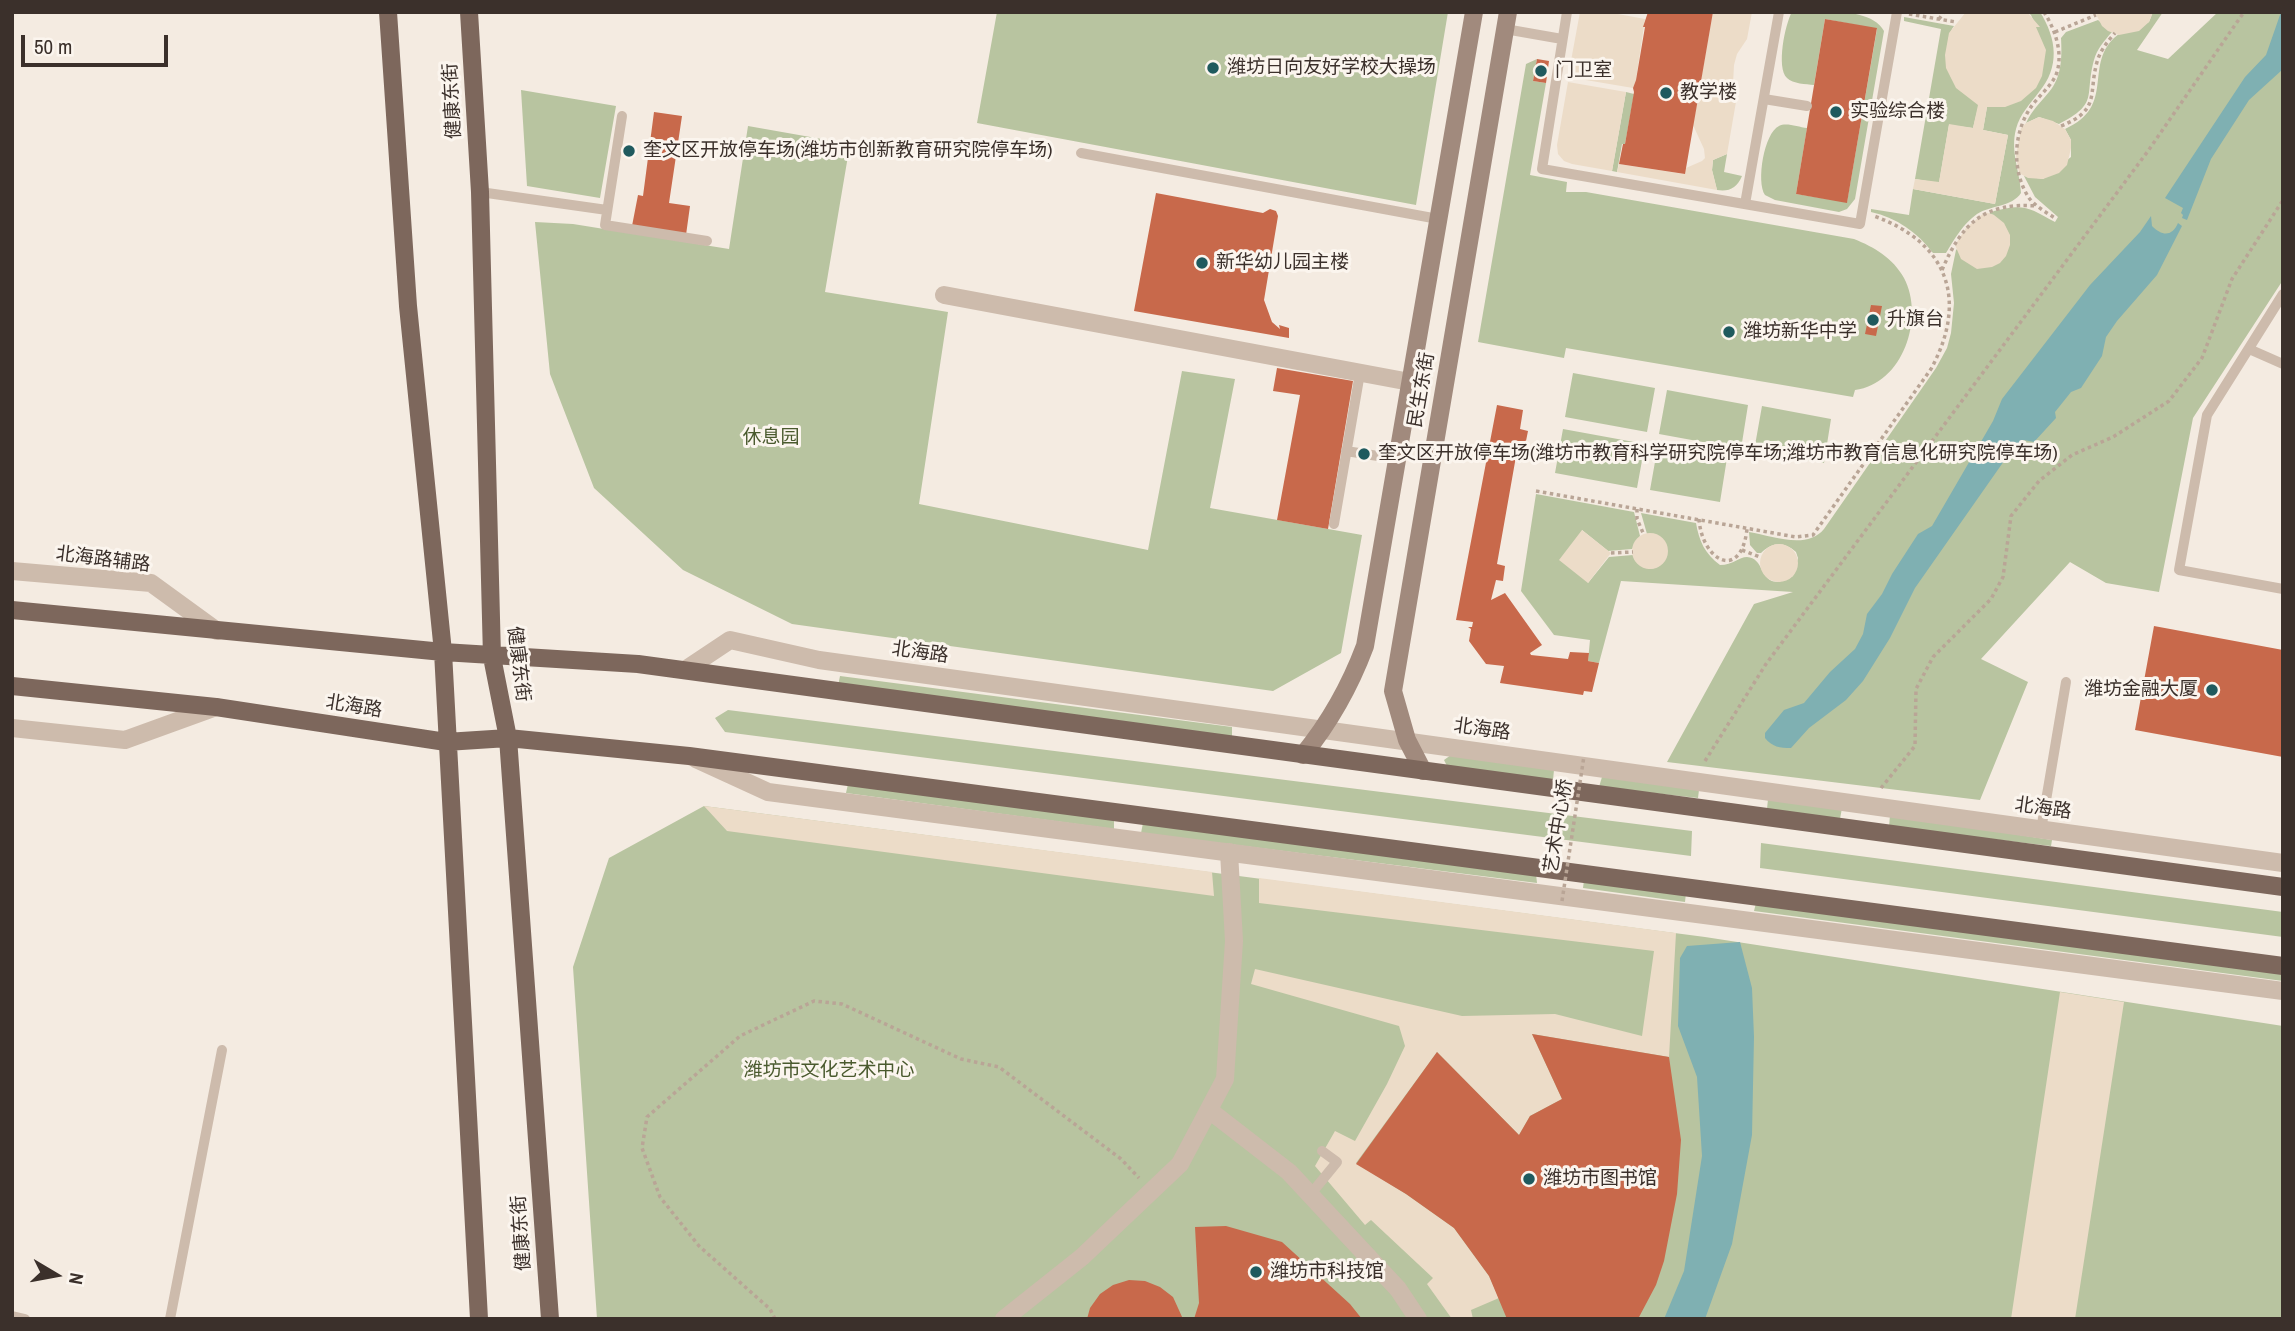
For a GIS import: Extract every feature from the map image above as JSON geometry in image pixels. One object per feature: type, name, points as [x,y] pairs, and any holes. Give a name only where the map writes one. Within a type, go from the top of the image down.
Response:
[{"type":"main road","points":[[388,12],[408,306],[443,652],[479,1319]]},
{"type":"main road","name":"健康东街","points":[[469,12],[480,192],[492,657],[508,738],[550,1319]]},
{"type":"main road","name":"民生东街","points":[[1303,755],[1324,729],[1353,678],[1365,646],[1474,12]]},
{"type":"main road","name":"民生东街","points":[[1423,771],[1407,740],[1393,691],[1507,21]]},
{"type":"main road","points":[[12,610],[492,657],[638,664],[2283,887]]},
{"type":"main road","name":"北海路","points":[[12,686],[216,707],[446,742],[508,738],[689,756],[2283,966]]},
{"type":"street","points":[[944,295],[1410,382]]},
{"type":"street","name":"北海路辅路","points":[[12,571],[151,583],[217,631]]},
{"type":"street","name":"北海路","points":[[685,670],[730,640],[819,660],[2283,863]]},
{"type":"street","points":[[814,688],[819,660]]},
{"type":"street","points":[[12,728],[125,740],[216,707]]},
{"type":"street","name":"北海路","points":[[689,756],[768,792],[2283,991]]},
{"type":"street","points":[[821,799],[825,774]]},
{"type":"street","points":[[1858,830],[1863,805]]},
{"type":"street","points":[[1129,839],[1131,814]]},
{"type":"street","points":[[1004,1319],[1082,1257],[1180,1164],[1225,1079],[1234,941],[1229,852]]},
{"type":"street","points":[[2240,881],[2244,858]]},
{"type":"street","points":[[1209,1110],[1289,1172],[1398,1289],[1418,1319]]},
{"type":"lane","points":[[1567,12],[1542,169],[1860,224],[1898,13],[1885,12]]},
{"type":"lane","points":[[1745,204],[1779,12]]},
{"type":"lane","points":[[1507,21],[1562,39]]},
{"type":"lane","points":[[1764,99],[1807,106]]},
{"type":"lane","points":[[622,116],[605,225],[707,241]]},
{"type":"lane","points":[[1081,153],[1438,219]]},
{"type":"lane","points":[[480,192],[607,210]]},
{"type":"lane","points":[[2283,294],[2207,415],[2179,570],[2283,589]]},
{"type":"lane","points":[[2249,349],[2283,364]]},
{"type":"lane","points":[[1334,524],[1360,373]]},
{"type":"lane","points":[[1346,451],[1397,459]]},
{"type":"lane","points":[[2041,830],[2066,682]]},
{"type":"lane","points":[[170,1319],[222,1050]]},
{"type":"lane","points":[[1310,1195],[1337,1162],[1322,1151]]},
{"type":"lane","points":[[12,1317],[25,1319]]},
{"type":"path","points":[[1939,19],[1944,12]]},
{"type":"path","points":[[2044,12],[2055,32],[2058,57],[2056,75],[2029,110],[2017,141],[2016,156],[2019,175],[2030,200],[2055,218]]},
{"type":"path","points":[[1705,761],[1766,664],[2140,162],[2245,12]]},
{"type":"path","points":[[1898,13],[1956,22]]},
{"type":"path","points":[[2055,32],[2096,15]]},
{"type":"path","points":[[2061,127],[2087,109],[2093,96],[2096,64],[2115,33]]},
{"type":"path","points":[[1863,805],[1883,786],[1915,746],[1916,689],[1933,657],[1991,599],[2003,577],[2011,516],[2039,481],[2072,455],[2113,437],[2169,401],[2202,358],[2232,279],[2283,200]]},
{"type":"path","points":[[1942,271],[1949,254],[1966,228],[1981,214],[2005,206],[2039,206]]},
{"type":"path","points":[[1536,491],[1796,537],[1813,535],[1821,528],[1931,369],[1942,350],[1950,326],[1951,305],[1942,271],[1913,236],[1900,227],[1862,212]]},
{"type":"path","points":[[1637,509],[1637,519],[1644,536]]},
{"type":"path","points":[[1699,519],[1704,543],[1716,558],[1730,560],[1740,555],[1745,545],[1747,528]]},
{"type":"path","points":[[1742,550],[1760,558]]},
{"type":"path","points":[[1611,553],[1633,552]]},
{"type":"path","name":"艺术中心桥","points":[[1562,901],[1584,756]]},
{"type":"path","points":[[775,1319],[770,1309],[699,1246],[660,1197],[642,1148],[647,1117],[740,1036],[814,1001],[842,1004],[961,1059],[999,1067],[1121,1159],[1152,1191]]},
{"type":"green space","points":[[1828,11],[1855,14],[1867,17],[1884,31],[1855,199],[1847,209],[1839,212],[1775,200],[1765,195],[1761,180],[1763,158],[1769,138],[1779,126],[1807,128],[1796,194],[1847,202],[1877,29],[1825,19],[1814,85],[1800,83],[1787,78],[1782,65],[1784,36],[1792,12]]},
{"type":"green space","name":"潍坊日向友好学校大操场","points":[[997,12],[1448,12],[1416,205],[977,123]]},
{"type":"green space","points":[[2027,12],[2040,12],[2050,32],[2054,53],[2046,82],[2023,114],[2014,137],[2021,193],[2012,201],[1977,214],[1963,227],[1946,253],[1933,253],[1906,227],[1871,212],[1871,209],[1909,215],[1913,189],[1995,204],[2008,135],[1983,130],[1987,107],[2005,107],[2036,26]]},
{"type":"green space","points":[[2153,12],[2163,12],[2137,50],[2168,59],[2218,12],[2283,12],[2283,280],[2193,418],[2159,592],[2106,583],[2070,562],[1981,659],[2028,682],[1980,800],[1667,762],[1754,604],[1793,592],[1621,581],[1599,663],[1588,661],[1590,640],[1554,635],[1521,591],[1536,494],[1634,512],[1640,536],[1632,549],[1608,551],[1582,530],[1588,583],[1609,557],[1633,555],[1635,560],[1649,569],[1663,563],[1666,544],[1656,535],[1647,534],[1641,513],[1696,523],[1704,547],[1720,565],[1747,557],[1754,559],[1774,582],[1793,576],[1798,558],[1796,552],[1778,544],[1757,553],[1750,545],[1749,532],[1799,540],[1808,539],[1824,529],[1936,368],[1947,348],[1954,303],[1951,274],[1956,250],[1994,215],[1989,214],[1994,211],[2013,207],[2026,208],[2055,222],[2058,217],[2035,197],[2024,176],[2043,179],[2071,157],[2071,140],[2065,129],[2081,120],[2090,109],[2095,98],[2105,49],[2117,35],[2149,22]]},
{"type":"green space","points":[[1904,17],[1954,26],[1948,42],[1950,75],[1958,86],[1979,104],[1973,128],[1949,125],[1939,183],[1915,179],[1941,29],[1904,21]]},
{"type":"green space","points":[[2098,20],[2112,32],[2095,56],[2085,104],[2072,117],[2059,124],[2039,117],[2026,123],[2057,80],[2061,38],[2066,32]]},
{"type":"green space","points":[[1537,59],[1533,81],[1546,83],[1530,175],[1567,182],[1566,192],[1586,192],[1854,239],[1876,250],[1889,259],[1904,278],[1910,294],[1912,312],[1905,347],[1886,376],[1872,385],[1855,390],[1853,397],[1566,348],[1564,358],[1478,342],[1526,64]]},
{"type":"green space","points":[[521,90],[616,106],[600,198],[527,186]]},
{"type":"green space","points":[[1626,92],[1634,94],[1617,172],[1612,171]]},
{"type":"green space","name":"休息园","points":[[748,126],[850,144],[825,292],[948,312],[919,504],[1148,550],[1182,371],[1235,379],[1210,508],[1362,535],[1341,653],[1273,691],[792,624],[683,570],[594,488],[550,374],[535,222],[573,224],[729,249]]},
{"type":"green space","points":[[1727,154],[1724,172],[1742,176],[1732,188],[1717,190],[1712,170],[1713,160]]},
{"type":"green space","points":[[1573,373],[1655,388],[1647,432],[1565,417]]},
{"type":"green space","points":[[1667,390],[1748,405],[1741,449],[1659,434]]},
{"type":"green space","points":[[1762,406],[1831,419],[1824,463],[1754,451]]},
{"type":"green space","points":[[1563,429],[1645,444],[1637,488],[1555,473]]},
{"type":"green space","points":[[1658,445],[1727,458],[1720,502],[1650,490]]},
{"type":"green space","points":[[840,676],[1232,727],[1232,737],[838,686]]},
{"type":"green space","points":[[728,710],[1692,831],[1691,856],[725,732],[715,718]]},
{"type":"green space","points":[[1451,755],[1554,770],[1553,780],[1448,768],[1444,760]]},
{"type":"green space","points":[[1602,777],[1699,790],[1698,798],[1599,787]]},
{"type":"green space","points":[[848,784],[1114,820],[1114,829],[846,793]]},
{"type":"green space","points":[[1768,799],[1842,808],[1840,819],[1767,809]]},
{"type":"green space","name":"潍坊市文化艺术中心","points":[[704,806],[1705,937],[2283,1026],[2283,1319],[597,1319],[573,967],[609,858]]},
{"type":"green space","points":[[1890,815],[2052,840],[2051,846],[1889,827]]},
{"type":"green space","points":[[1143,823],[1536,874],[1537,883],[1141,833]]},
{"type":"green space","points":[[1761,843],[2283,912],[2283,937],[1760,868]]},
{"type":"green space","points":[[1584,880],[1686,893],[1685,902],[1583,888]]},
{"type":"green space","points":[[1756,903],[2283,973],[2283,981],[1754,911]]},
{"type":"shaded area","points":[[1580,12],[1607,12],[1645,19],[1633,88],[1568,77]]},
{"type":"shaded area","points":[[1713,12],[1752,12],[1747,39],[1737,54],[1734,65],[1733,84],[1737,96],[1727,154],[1713,160],[1712,170],[1717,190],[1617,172],[1619,164],[1684,174],[1686,168],[1705,158],[1704,149],[1693,125]]},
{"type":"shaded area","points":[[1966,12],[2027,12],[2040,27],[2036,27],[2046,50],[2042,76],[2036,88],[2021,101],[2005,107],[1987,107],[1983,130],[2008,135],[1995,204],[1913,189],[1915,179],[1939,182],[1949,124],[1973,128],[1978,105],[1956,88],[1946,68],[1945,55],[1949,33]]},
{"type":"shaded area","points":[[2095,12],[2153,12],[2149,22],[2139,31],[2119,35],[2102,26]]},
{"type":"shaded area","points":[[1568,82],[1626,92],[1612,171],[1572,164],[1564,161],[1558,154],[1557,145]]},
{"type":"shaded area","points":[[2039,117],[2053,121],[2065,129],[2071,140],[2067,165],[2059,173],[2043,179],[2028,178],[2019,173],[2016,156],[2021,128]]},
{"type":"shaded area","points":[[1985,212],[2004,223],[2010,235],[2010,245],[2000,263],[1977,269],[1961,259],[1955,245],[1966,228]]},
{"type":"shaded area","points":[[1582,530],[1611,553],[1588,583],[1559,560]]},
{"type":"shaded area","points":[[1650,533],[1662,539],[1668,551],[1662,563],[1650,569],[1638,563],[1632,551],[1638,539]]},
{"type":"shaded area","points":[[1779,544],[1793,549],[1798,563],[1793,577],[1779,582],[1765,577],[1760,563],[1765,549]]},
{"type":"shaded area","points":[[704,806],[1212,872],[1214,896],[727,831]]},
{"type":"shaded area","points":[[1259,878],[1676,933],[1669,1057],[1532,1034],[1562,1099],[1530,1116],[1519,1135],[1437,1052],[1356,1163],[1454,1228],[1489,1276],[1499,1298],[1471,1310],[1473,1319],[1452,1319],[1427,1284],[1433,1278],[1371,1220],[1365,1225],[1315,1166],[1335,1131],[1355,1141],[1405,1046],[1399,1026],[1251,984],[1255,969],[1462,1016],[1555,1014],[1642,1036],[1654,951],[1259,903]]},
{"type":"shaded area","points":[[2060,992],[2124,1002],[2075,1319],[2011,1319]]},
{"type":"water","points":[[2281,12],[2282,70],[2249,100],[2211,159],[2187,220],[2182,218],[2183,208],[2165,198],[2245,77],[2266,55]]},
{"type":"water","points":[[2151,216],[2152,226],[2159,232],[2170,233],[2178,223],[2182,226],[2157,275],[2106,337],[2102,356],[2081,388],[2071,392],[2055,412],[2056,418],[2034,442],[2024,440],[2004,461],[1915,588],[1890,638],[1863,681],[1846,700],[1809,728],[1791,748],[1770,743],[1765,738],[1765,733],[1784,710],[1804,703],[1830,672],[1855,649],[1863,634],[1867,614],[1918,534],[1932,526],[1993,421],[2002,399],[2090,285],[2140,232]]},
{"type":"water","points":[[1740,942],[1752,988],[1752,1135],[1732,1244],[1705,1319],[1664,1319],[1684,1271],[1702,1156],[1697,1077],[1678,1026],[1680,958],[1687,946]]},
{"type":"building","name":"教学楼","points":[[1648,12],[1713,12],[1685,174],[1619,164],[1625,144],[1643,27]]},
{"type":"building","name":"实验综合楼","points":[[1825,19],[1877,28],[1847,203],[1796,194]]},
{"type":"building","name":"门卫室","points":[[1537,59],[1549,61],[1546,83],[1533,81]]},
{"type":"building","points":[[654,112],[682,116],[669,203],[690,206],[686,235],[632,226],[638,195],[643,196]]},
{"type":"building","name":"新华幼儿园主楼","points":[[1156,193],[1263,213],[1270,209],[1276,211],[1278,216],[1264,300],[1272,322],[1280,329],[1279,325],[1289,328],[1289,338],[1134,311]]},
{"type":"building","name":"升旗台","points":[[1871,305],[1882,306],[1876,336],[1865,334]]},
{"type":"building","points":[[1277,368],[1353,381],[1328,529],[1277,520],[1300,395],[1273,391]]},
{"type":"building","points":[[1497,405],[1523,410],[1520,429],[1528,431],[1525,446],[1518,445],[1497,564],[1505,566],[1503,581],[1496,580],[1491,600],[1505,593],[1542,645],[1530,653],[1531,655],[1568,659],[1570,652],[1589,653],[1588,661],[1599,663],[1592,692],[1584,691],[1583,695],[1500,683],[1504,666],[1486,664],[1469,641],[1471,629],[1468,627],[1472,627],[1473,622],[1456,620]]},
{"type":"building","name":"潍坊金融大厦","points":[[2154,626],[2283,650],[2283,757],[2135,730]]},
{"type":"building","name":"潍坊市图书馆","points":[[1532,1034],[1669,1057],[1681,1140],[1677,1194],[1664,1261],[1656,1285],[1638,1319],[1507,1319],[1489,1276],[1454,1228],[1406,1194],[1356,1164],[1437,1052],[1519,1135],[1530,1116],[1562,1099]]},
{"type":"building","name":"潍坊市科技馆","points":[[1226,1226],[1282,1242],[1350,1304],[1362,1319],[1194,1319],[1199,1303],[1195,1227]]},
{"type":"building","points":[[1129,1280],[1145,1281],[1160,1287],[1173,1297],[1183,1319],[1087,1319],[1090,1308],[1100,1294],[1113,1285]]},
{"type":"place","name":"潍坊日向友好学校大操场","points":[[1213,68]]},
{"type":"place","name":"门卫室","points":[[1541,71]]},
{"type":"place","name":"教学楼","points":[[1666,93]]},
{"type":"place","name":"实验综合楼","points":[[1836,112]]},
{"type":"place","name":"奎文区开放停车场(潍坊市创新教育研究院停车场)","points":[[629,151]]},
{"type":"place","name":"新华幼儿园主楼","points":[[1202,263]]},
{"type":"place","name":"升旗台","points":[[1873,320]]},
{"type":"place","name":"潍坊新华中学","points":[[1729,332]]},
{"type":"place","name":"奎文区开放停车场(潍坊市教育科学研究院停车场;潍坊市教育信息化研究院停车场)","points":[[1364,454]]},
{"type":"place","name":"潍坊金融大厦","points":[[2212,690]]},
{"type":"place","name":"潍坊市图书馆","points":[[1529,1179]]},
{"type":"place","name":"潍坊市科技馆","points":[[1256,1272]]}]
